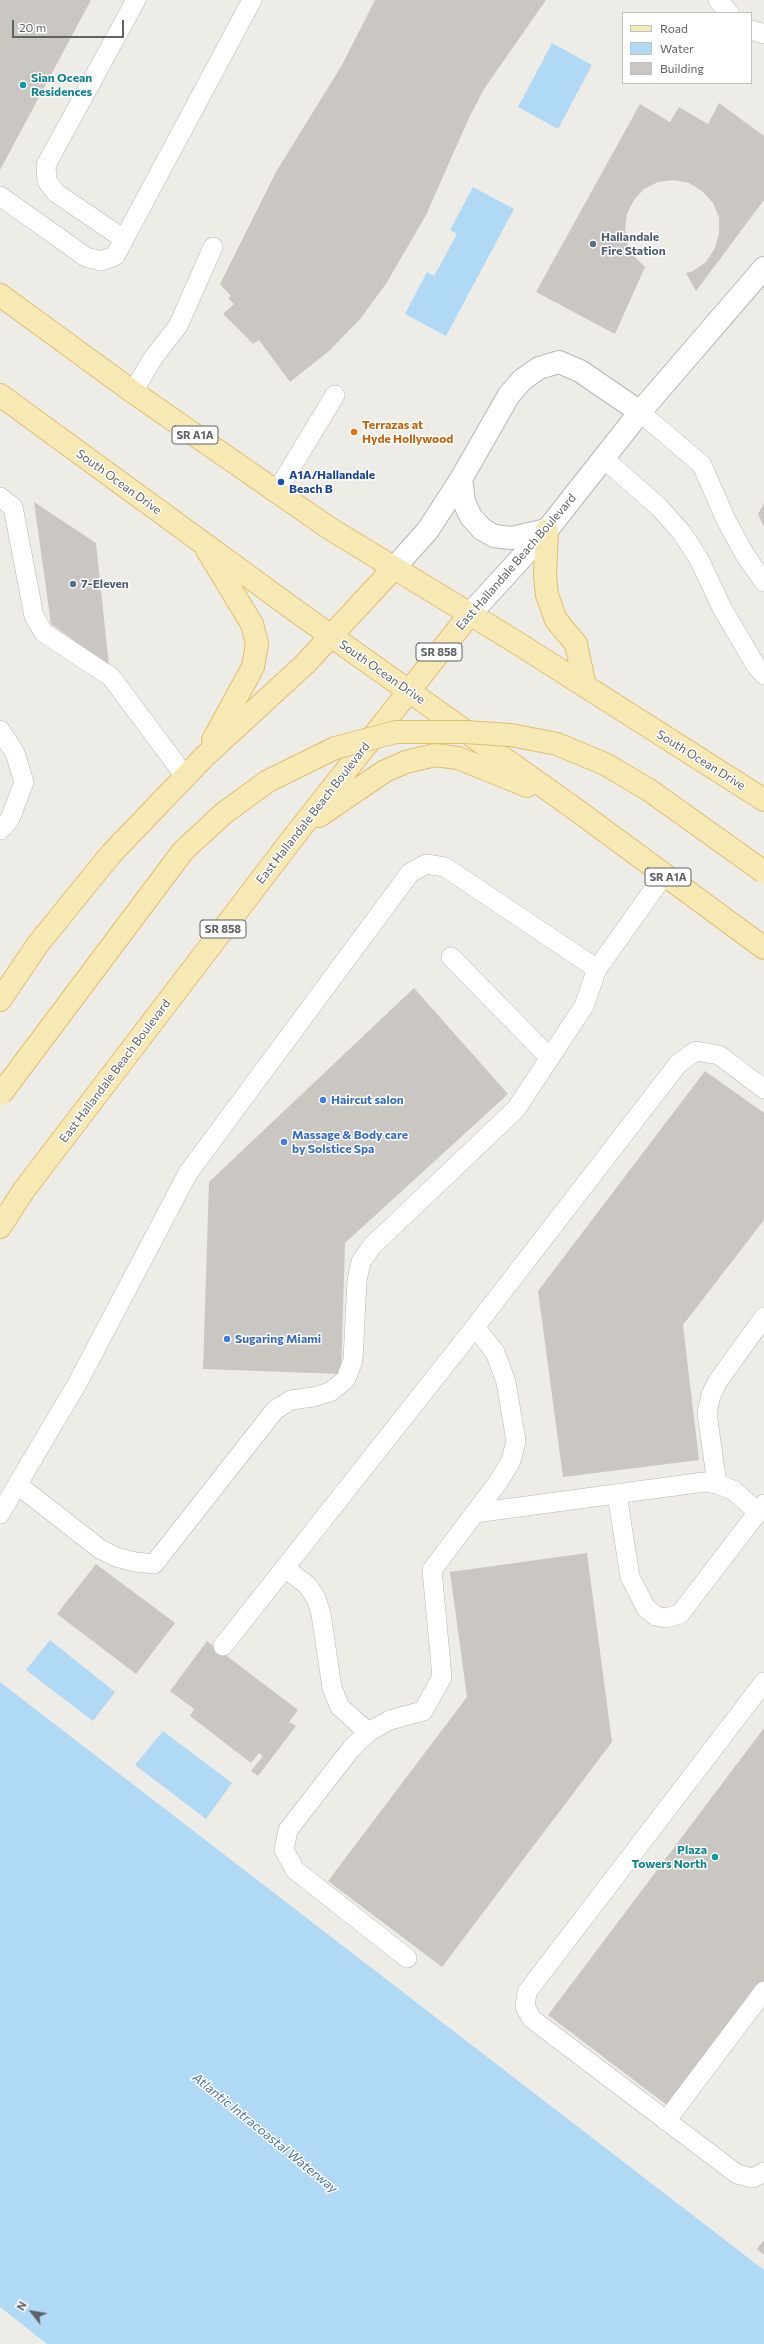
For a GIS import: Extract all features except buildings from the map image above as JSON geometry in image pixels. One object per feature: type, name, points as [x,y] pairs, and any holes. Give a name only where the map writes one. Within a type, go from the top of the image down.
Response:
[{"type":"main road","name":"South Ocean Drive","points":[[0,295],[133,392],[329,528],[470,614],[764,800]]},
{"type":"main road","name":"South Ocean Drive","points":[[0,395],[332,636],[571,806],[764,948]]},
{"type":"main road","points":[[547,530],[545,576],[547,595],[556,620],[576,644],[585,686]]},
{"type":"main road","points":[[202,542],[252,624],[257,644],[253,667],[204,757]]},
{"type":"main road","points":[[0,1000],[38,944],[111,854],[204,757],[305,664],[394,568]]},
{"type":"main road","name":"East Hallandale Beach Boulevard","points":[[0,1227],[24,1190],[298,830],[470,614]]},
{"type":"main road","points":[[0,1095],[183,851],[224,813],[268,781],[335,748],[396,732],[465,732],[510,735],[557,744],[605,764],[649,790],[764,872]]},
{"type":"main road","points":[[298,830],[385,771],[406,762],[435,755],[458,758],[484,767],[571,806]]},
{"type":"street","name":"East Hallandale Beach Boulevard","points":[[470,614],[547,530],[640,412],[764,268]]},
{"type":"street","points":[[394,568],[428,530],[461,479],[509,395],[522,380],[539,368],[558,362],[580,371],[640,412]]},
{"type":"street","points":[[461,479],[464,502],[471,517],[482,529],[494,536],[511,538],[547,530]]},
{"type":"lane","points":[[124,239],[56,193],[47,181],[46,165],[136,0]]},
{"type":"lane","points":[[0,196],[86,258],[101,261],[115,256],[252,0]]},
{"type":"lane","points":[[752,30],[764,34]]},
{"type":"lane","points":[[133,392],[154,358],[178,326],[213,247]]},
{"type":"lane","points":[[277,491],[335,395]]},
{"type":"lane","points":[[640,412],[702,465],[726,520],[744,554],[764,582]]},
{"type":"lane","points":[[603,458],[659,508],[682,532],[699,559],[722,608],[756,666],[764,674]]},
{"type":"lane","points":[[0,497],[13,507],[34,616],[44,633],[111,677],[185,776]]},
{"type":"lane","points":[[0,730],[15,753],[24,782],[10,819],[0,830]]},
{"type":"lane","points":[[0,1514],[77,1384],[188,1173],[410,873],[426,864],[445,867],[597,969]]},
{"type":"lane","points":[[18,1485],[100,1549],[128,1561],[154,1564],[274,1410],[291,1400],[313,1397],[330,1392],[346,1379],[353,1360],[357,1280],[361,1262],[372,1246],[516,1109],[584,1006],[597,969],[664,875]]},
{"type":"lane","points":[[451,957],[550,1058]]},
{"type":"lane","points":[[223,1646],[475,1327],[678,1064],[696,1051],[719,1055],[764,1089]]},
{"type":"lane","points":[[717,1484],[707,1413],[711,1396],[718,1381],[764,1317]]},
{"type":"lane","points":[[407,1958],[295,1870],[284,1850],[288,1830],[351,1749],[368,1732],[390,1720],[423,1711],[442,1677],[432,1570],[475,1513],[511,1461],[516,1441],[506,1382],[495,1352],[475,1327]]},
{"type":"lane","points":[[475,1513],[704,1482],[717,1484],[733,1490],[761,1508],[680,1614],[666,1618],[656,1616],[646,1608],[630,1577],[616,1494]]},
{"type":"lane","points":[[285,1568],[306,1585],[316,1598],[321,1614],[332,1688],[340,1707],[368,1732]]},
{"type":"lane","points":[[764,1682],[527,1992],[525,2007],[532,2019],[737,2174],[753,2178],[764,2172]]},
{"type":"lane","points":[[666,2121],[764,1991]]},
{"type":"water","points":[[552,43],[592,65],[558,129],[518,107]]},
{"type":"water","points":[[473,187],[514,209],[446,336],[405,314],[427,272],[434,276],[457,234],[450,230]]},
{"type":"water","points":[[50,1640],[115,1692],[93,1721],[26,1670]]},
{"type":"water","name":"Atlantic Intracoastal Waterway","points":[[0,1682],[764,2270],[764,2344],[47,2344],[0,2307]]},
{"type":"water","points":[[163,1731],[232,1783],[206,1819],[135,1765]]},
{"type":"place","name":"Sian Ocean Residences","points":[[23,85]]},
{"type":"place","name":"Hallandale Fire Station","points":[[593,244]]},
{"type":"place","name":"Terrazas at Hyde Hollywood","points":[[354,432]]},
{"type":"place","name":"A1A/Hallandale Beach B","points":[[281,482]]},
{"type":"place","name":"7-Eleven","points":[[73,584]]},
{"type":"place","name":"Haircut salon","points":[[323,1100]]},
{"type":"place","name":"Massage & Body care by Solstice Spa","points":[[284,1142]]},
{"type":"place","name":"Sugaring Miami","points":[[227,1339]]},
{"type":"place","name":"Plaza Towers North","points":[[715,1857]]}]
